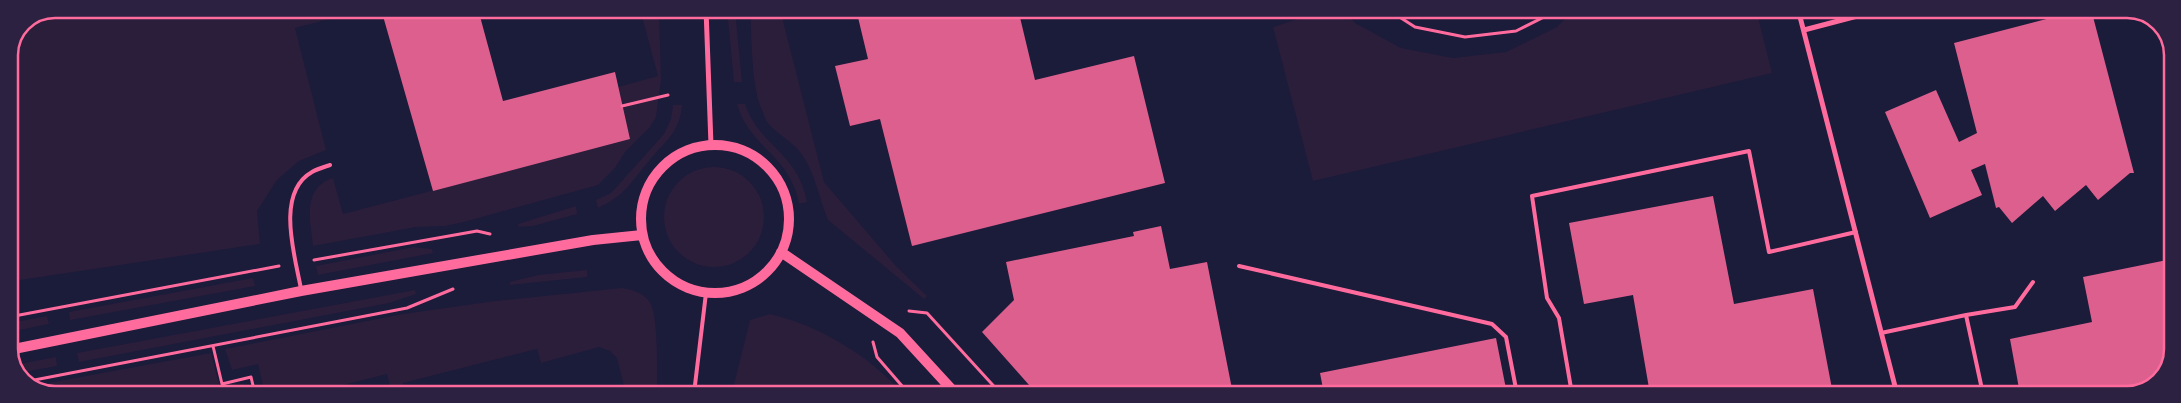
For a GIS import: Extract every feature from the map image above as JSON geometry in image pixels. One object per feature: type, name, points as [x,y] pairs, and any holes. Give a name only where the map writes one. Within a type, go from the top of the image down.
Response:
[{"type":"main road","points":[[711,146],[732,148],[753,156],[770,170],[782,188],[788,209],[788,231],[781,252],[768,271],[750,284],[728,292],[706,292],[684,287],[665,274],[650,256],[642,235],[641,214],[645,193],[656,174],[671,160],[690,150],[711,146]]},
{"type":"main road","points":[[18,348],[301,292],[593,240],[642,235]]},
{"type":"main road","points":[[781,252],[900,333],[948,385]]},
{"type":"street","points":[[706,18],[711,146]]},
{"type":"street","points":[[1801,18],[1895,386]]},
{"type":"street","points":[[1804,30],[1850,18]]},
{"type":"lane","points":[[1571,386],[1559,318],[1547,298],[1532,196],[1749,151],[1768,252],[1856,232]]},
{"type":"lane","points":[[301,292],[290,220],[292,200],[299,184],[311,172],[330,165]]},
{"type":"lane","points":[[1239,266],[1492,324],[1506,336],[1515,386]]},
{"type":"lane","points":[[1881,333],[2015,307],[2033,282]]},
{"type":"lane","points":[[694,385],[706,292]]},
{"type":"lane","points":[[1966,315],[1981,386]]},
{"type":"path","points":[[1402,18],[1415,26],[1465,37],[1516,31],[1542,18]]},
{"type":"path","points":[[622,106],[668,96]]},
{"type":"path","points":[[18,315],[477,231]]},
{"type":"path","points":[[35,380],[407,308]]},
{"type":"path","points":[[927,313],[993,385]]},
{"type":"path","points":[[213,346],[222,384],[251,377],[253,385]]},
{"type":"path","points":[[877,357],[902,385]]},
{"type":"shaded area","points":[[47,18],[333,18],[295,28],[326,150],[299,161],[277,180],[257,211],[260,244],[18,281],[18,47],[28,28]]},
{"type":"shaded area","points":[[642,18],[659,18],[661,80],[656,117],[650,127],[625,152],[615,168],[598,185],[464,222],[445,226],[416,227],[313,246],[310,226],[312,197],[316,189],[333,178],[343,214],[630,139],[618,87],[658,76]]},
{"type":"shaded area","points":[[728,18],[736,18],[742,82],[734,82]]},
{"type":"shaded area","points":[[750,18],[782,18],[824,182],[896,266],[927,296],[924,299],[828,220],[811,171],[803,156],[795,146],[767,122],[755,86]]},
{"type":"shaded area","points":[[1301,18],[1350,18],[1355,23],[1401,48],[1453,58],[1506,52],[1557,27],[1566,18],[1758,18],[1772,73],[1313,181],[1273,27]]},
{"type":"shaded area","points":[[737,104],[745,104],[759,130],[787,160],[802,185],[807,202],[799,204],[794,187],[787,174],[779,162],[751,132]]},
{"type":"shaded area","points":[[673,105],[682,105],[681,115],[671,136],[627,188],[598,208],[596,200],[611,193],[664,134],[671,119]]},
{"type":"shaded area","points":[[714,167],[724,168],[742,175],[756,189],[763,207],[763,227],[756,245],[742,259],[724,266],[714,267],[704,266],[686,259],[672,245],[665,227],[664,217],[665,207],[672,189],[686,175],[704,168]]},
{"type":"shaded area","points":[[576,206],[577,214],[533,226],[519,227],[518,224]]},
{"type":"shaded area","points":[[414,247],[432,249],[433,253],[318,275],[316,266]]},
{"type":"shaded area","points":[[587,270],[587,277],[510,285],[510,282],[538,275]]},
{"type":"shaded area","points":[[253,278],[255,286],[70,320],[69,312]]},
{"type":"shaded area","points":[[622,288],[640,293],[649,301],[654,318],[657,345],[657,385],[624,385],[617,358],[610,351],[599,347],[541,363],[537,349],[403,383],[403,385],[390,385],[387,374],[342,385],[263,385],[258,364],[232,370],[225,349],[403,314],[495,301]]},
{"type":"shaded area","points":[[415,290],[416,294],[389,303],[79,362],[77,353]]},
{"type":"shaded area","points":[[770,314],[789,319],[825,334],[859,355],[895,385],[735,385],[750,320]]},
{"type":"shaded area","points":[[47,316],[49,324],[18,330],[18,321]]},
{"type":"shaded area","points":[[211,353],[219,385],[49,385],[42,384]]},
{"type":"shaded area","points":[[56,357],[57,366],[25,372],[21,364]]},
{"type":"building","points":[[384,18],[480,18],[503,101],[615,72],[630,139],[433,191]]},
{"type":"building","points":[[858,18],[1020,18],[1035,80],[1134,56],[1165,183],[912,246],[880,119],[850,126],[835,66],[868,59]]},
{"type":"building","points":[[2050,18],[2093,18],[2134,173],[2130,173],[2098,200],[2086,185],[2055,211],[2043,196],[2012,223],[1999,207],[1996,208],[1985,164],[1971,170],[1982,195],[1930,218],[1885,112],[1936,90],[1959,142],[1977,133],[1954,43]]},
{"type":"building","points":[[1713,196],[1734,304],[1813,289],[1831,386],[1649,386],[1633,295],[1584,304],[1569,223]]},
{"type":"building","points":[[1161,226],[1170,269],[1207,262],[1231,386],[1029,385],[982,332],[1014,300],[1006,262],[1134,236],[1133,232]]},
{"type":"building","points":[[2163,261],[2163,354],[2159,367],[2145,381],[2127,386],[2019,386],[2010,339],[2092,322],[2083,277]]},
{"type":"building","points":[[1496,338],[1505,386],[1322,386],[1320,373]]}]
